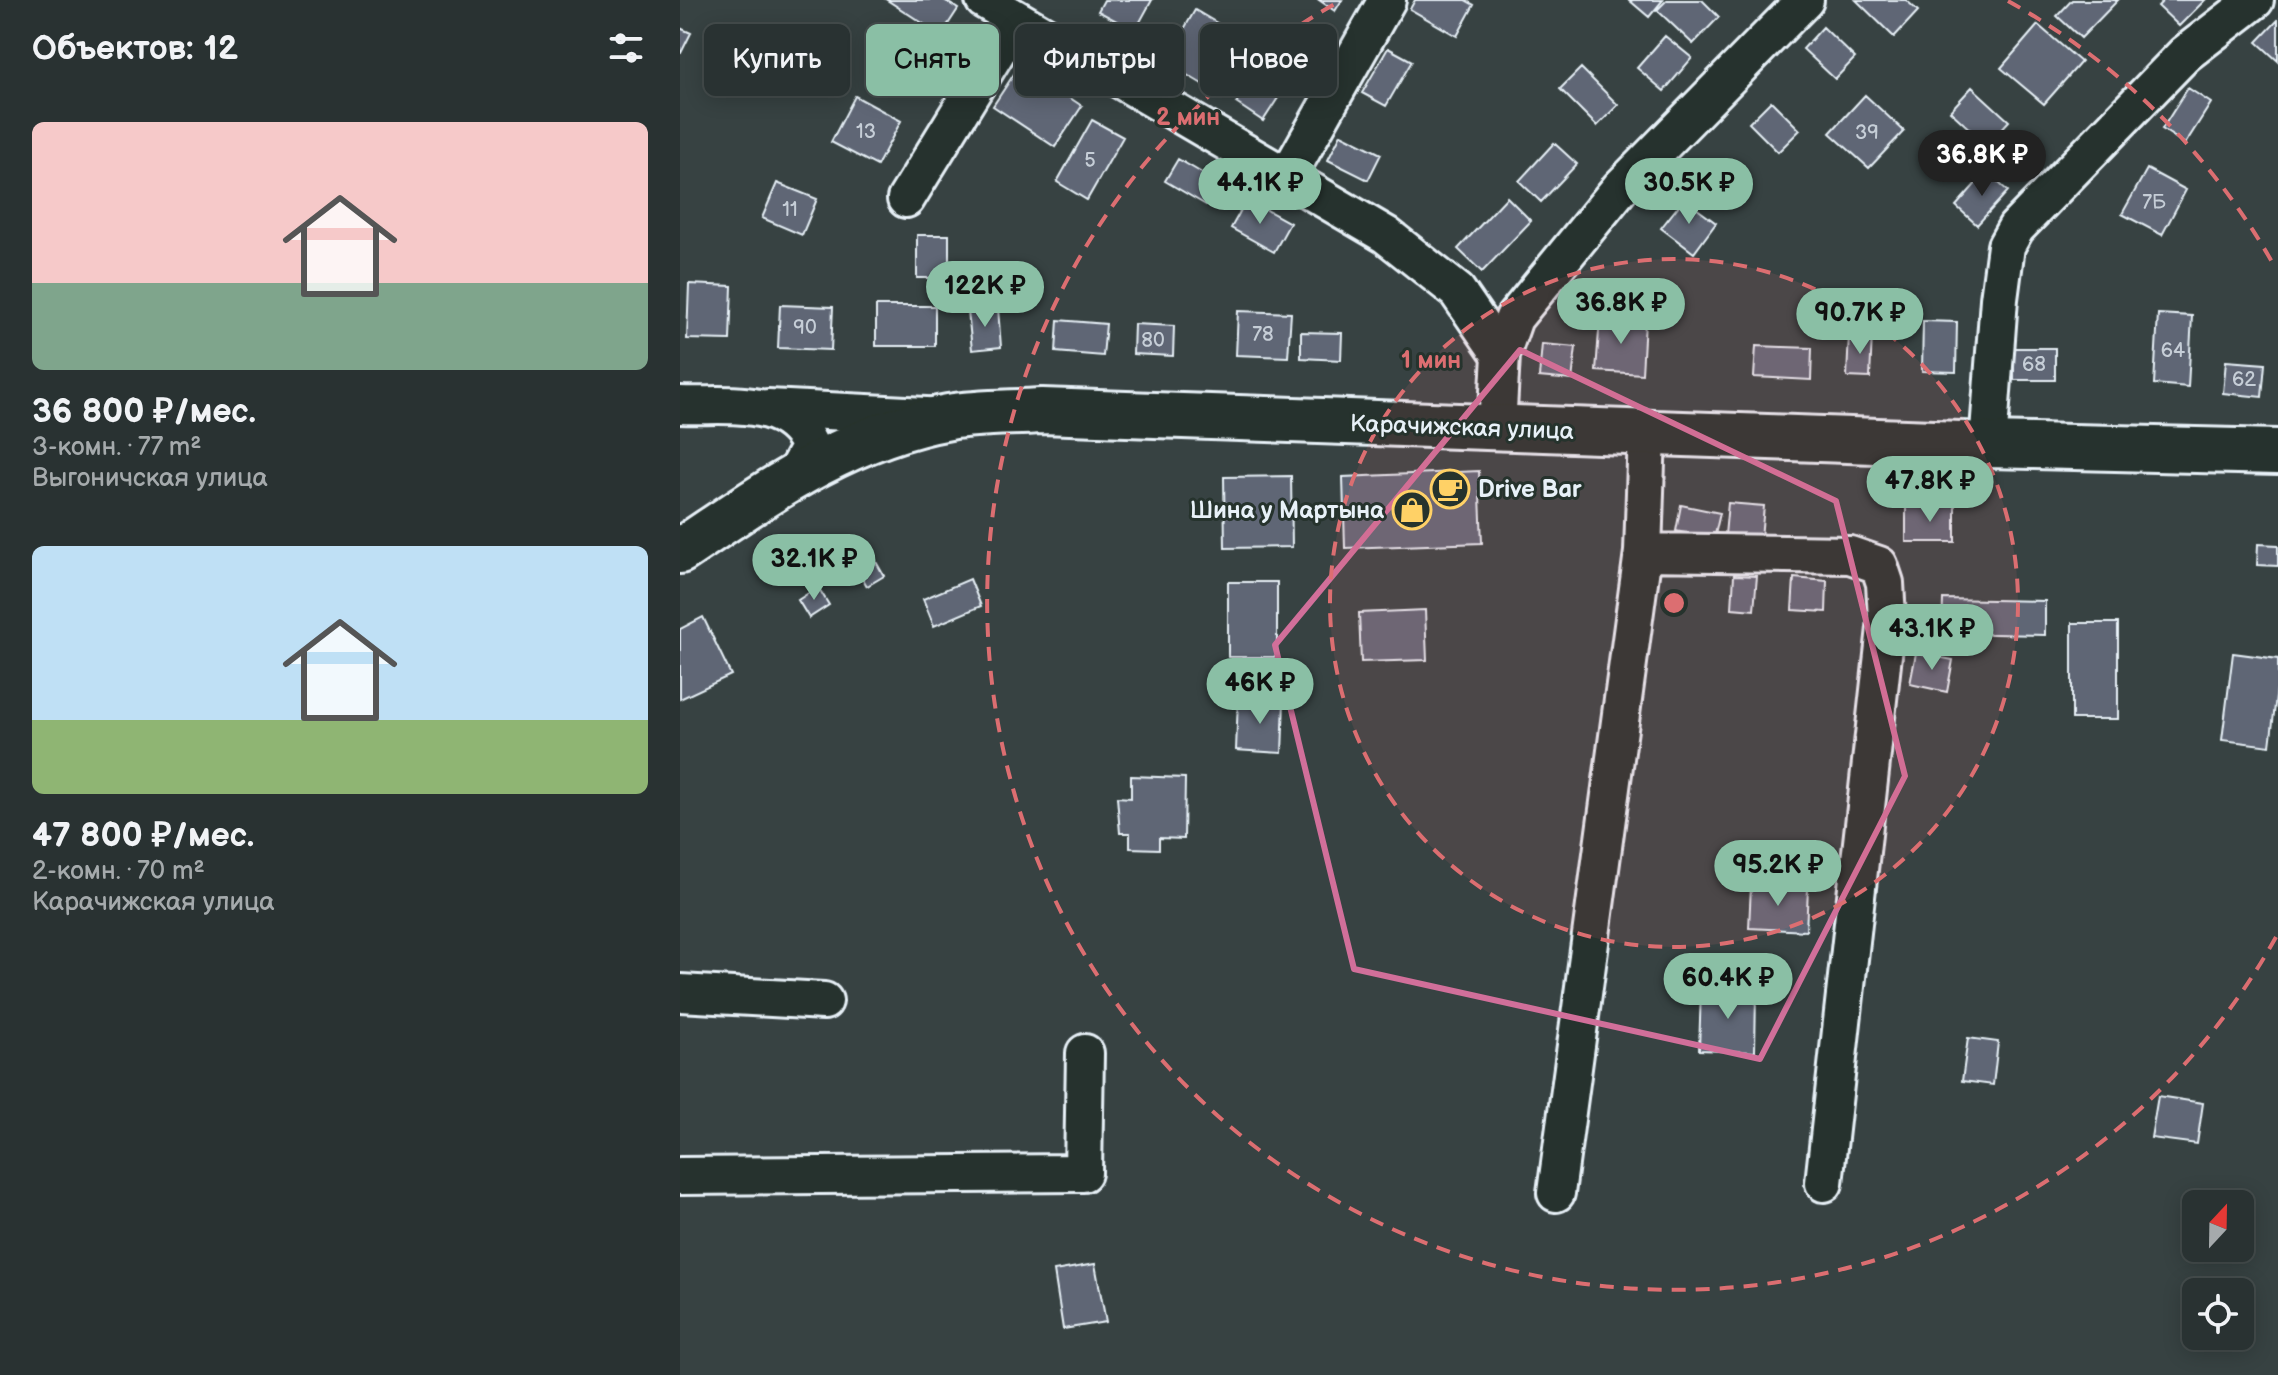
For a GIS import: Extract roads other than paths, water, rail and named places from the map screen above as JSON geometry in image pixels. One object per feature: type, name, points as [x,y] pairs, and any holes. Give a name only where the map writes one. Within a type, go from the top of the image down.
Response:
[{"type":"main road","name":"Карачижская улица","points":[[680,551],[795,474],[877,436],[949,417],[1042,411],[1988,445],[2278,452]]},
{"type":"street","points":[[984,0],[1386,235],[1457,291],[1501,355]]},
{"type":"street","points":[[1287,177],[1387,0]]},
{"type":"street","points":[[1497,428],[1501,355],[1514,318],[1620,188],[1805,0]]},
{"type":"street","points":[[1988,445],[1999,299],[2006,246],[2016,228],[2185,54],[2255,0]]},
{"type":"street","points":[[906,199],[1016,20]]},
{"type":"street","points":[[680,405],[949,417]]},
{"type":"street","points":[[768,408],[790,419],[803,431],[810,446],[795,474]]},
{"type":"street","points":[[1556,1193],[1643,552],[1647,433]]},
{"type":"street","points":[[1643,552],[1850,555],[1879,565],[1885,583],[1887,619],[1824,1183]]},
{"type":"street","points":[[680,993],[824,1001]]},
{"type":"street","points":[[680,1176],[1083,1173],[1085,1053]]},
{"type":"place","name":"Drive Bar","points":[[1450,489]]},
{"type":"place","name":"Шина у Мартына","points":[[1412,510]]}]
